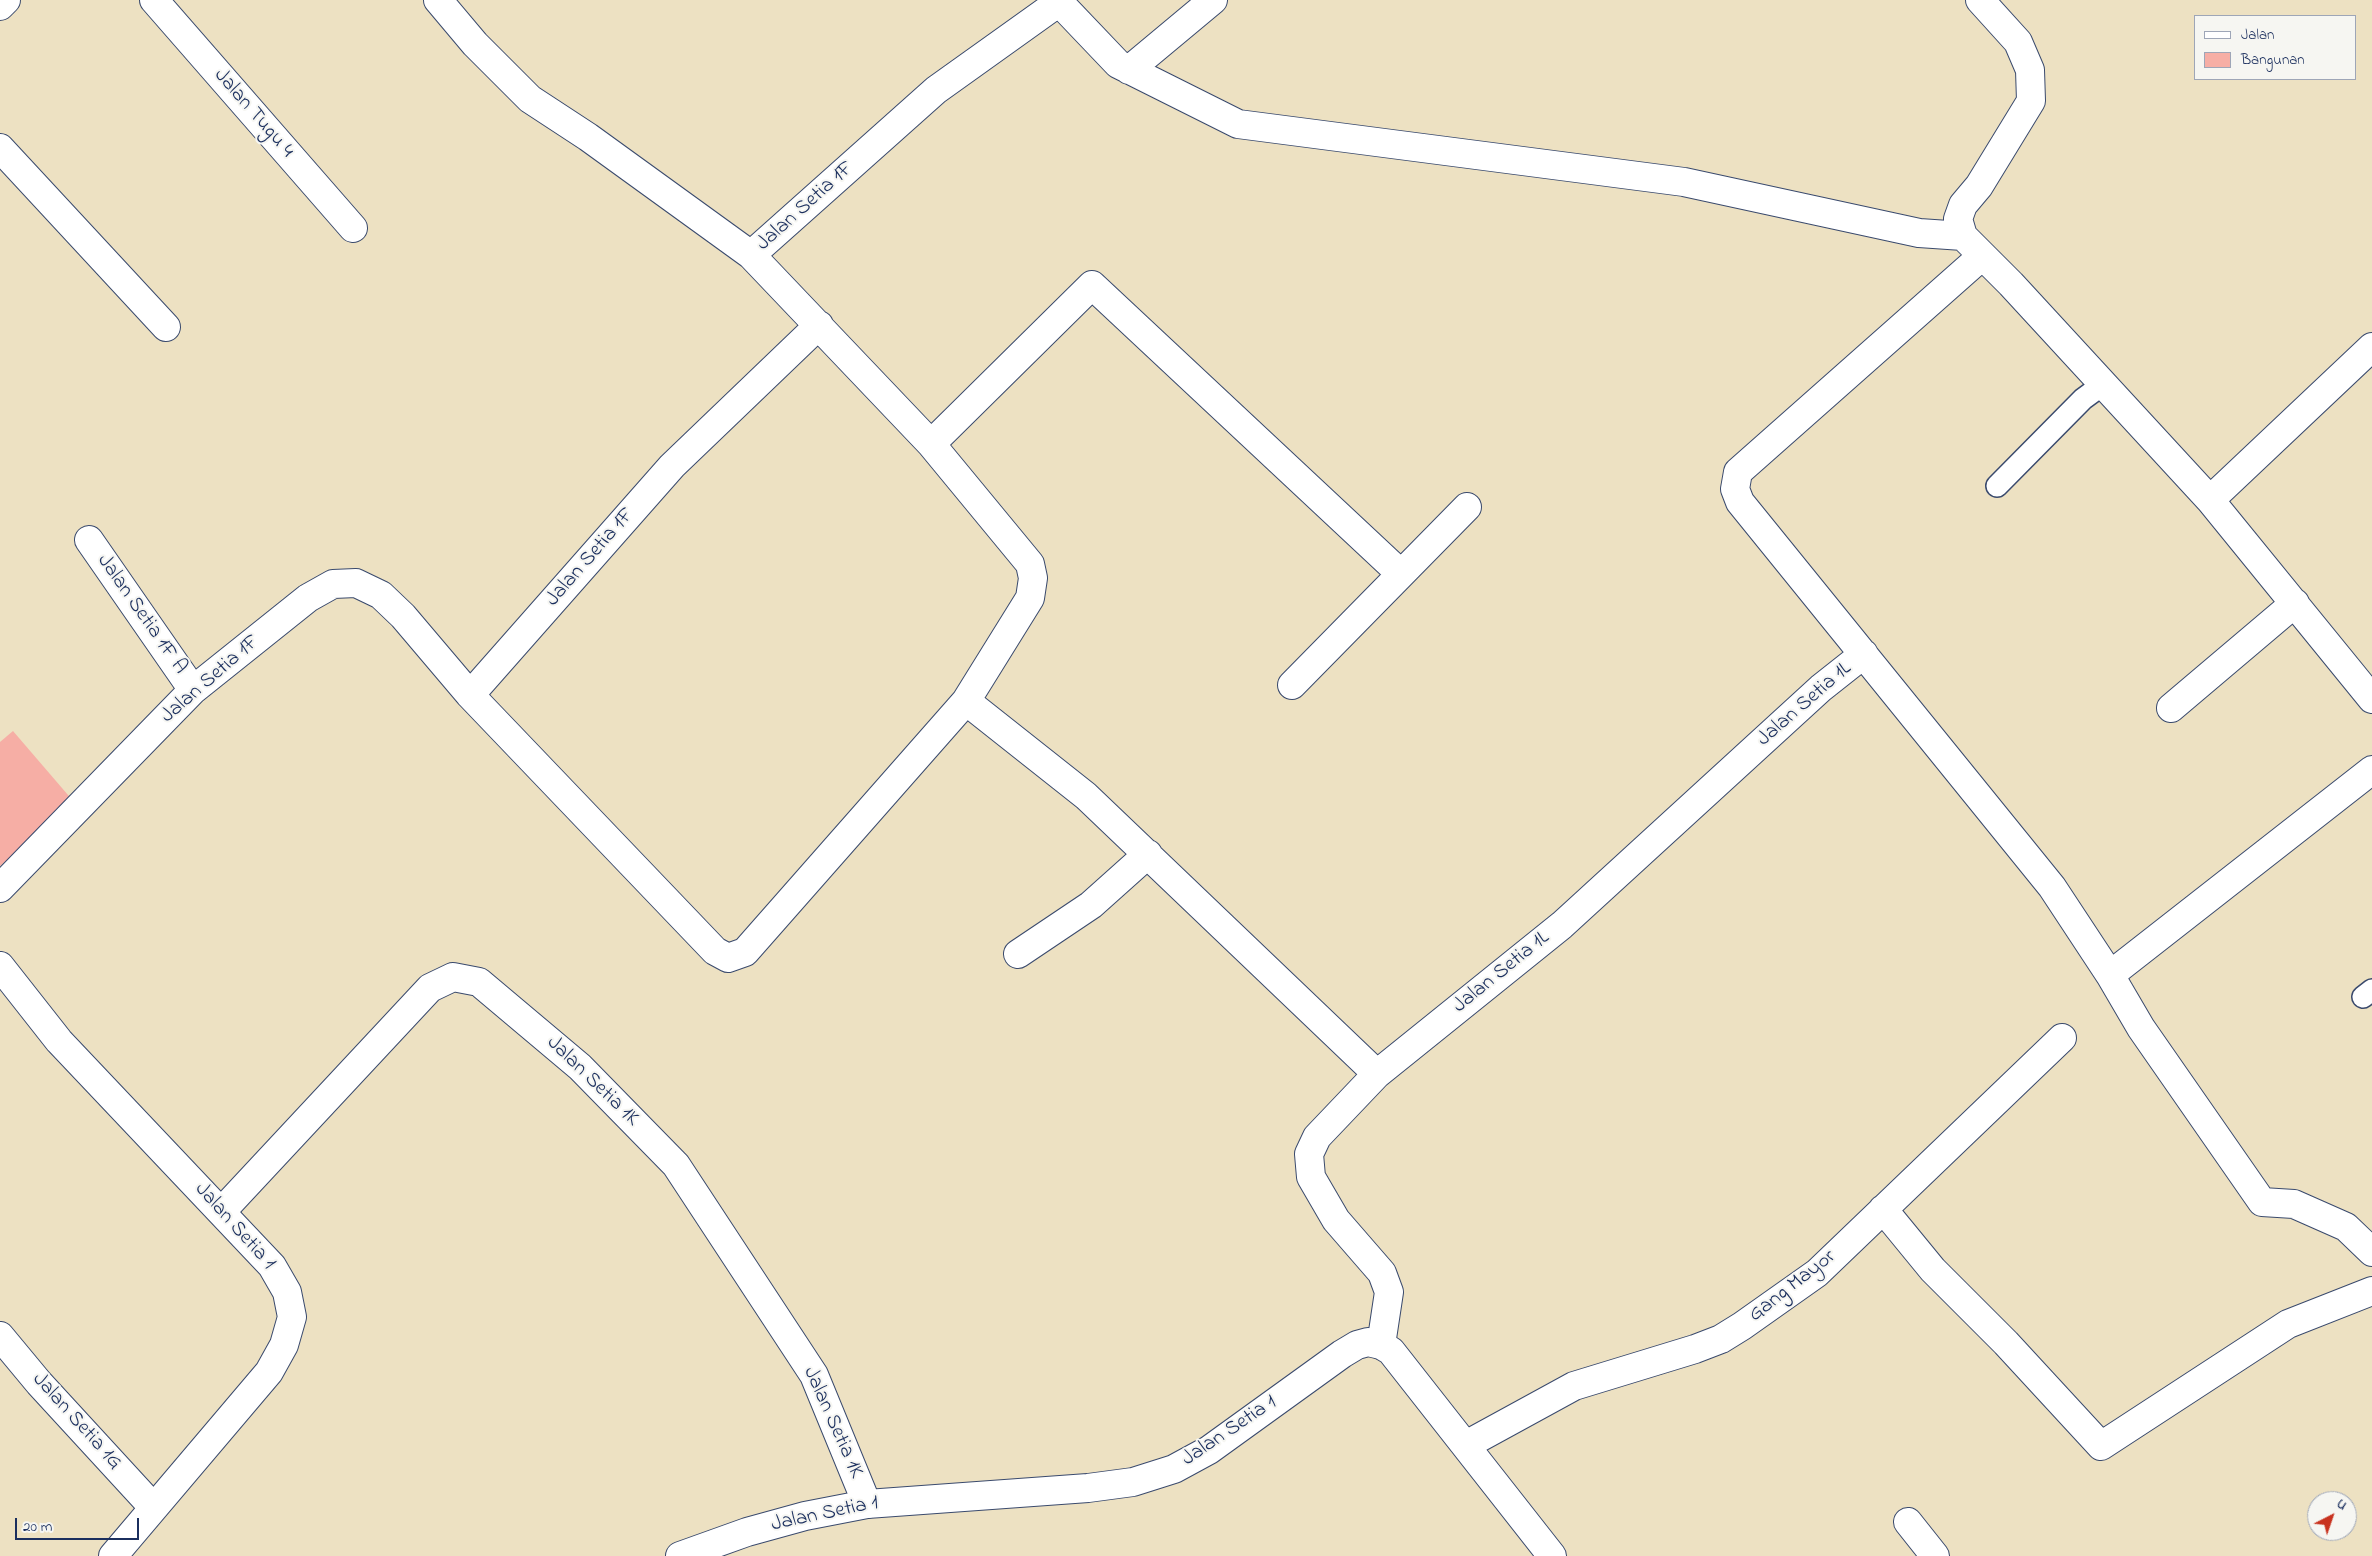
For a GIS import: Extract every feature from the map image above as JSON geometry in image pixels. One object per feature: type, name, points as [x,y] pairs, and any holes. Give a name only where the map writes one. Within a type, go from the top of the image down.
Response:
[{"type":"street","points":[[0,6],[6,0]]},
{"type":"street","name":"Jalan Tugu 4","points":[[154,0],[352,228]]},
{"type":"street","points":[[438,0],[475,44],[530,99],[588,137],[751,255]]},
{"type":"street","points":[[1129,70],[1213,0]]},
{"type":"street","points":[[1980,0],[2018,42],[2030,70],[2030,101],[1980,186],[1963,205],[1958,218],[1963,236],[2210,500],[2372,699]]},
{"type":"street","points":[[1058,1],[1118,64],[1238,124],[1684,182],[1919,233],[1963,236]]},
{"type":"street","name":"Jalan Setia 1F","points":[[0,888],[193,690],[308,598],[333,584],[356,583],[381,595],[404,616],[470,695],[672,466],[819,325],[751,255],[936,90],[1058,1]]},
{"type":"street","points":[[0,148],[166,327]]},
{"type":"street","points":[[1982,256],[1738,472],[1735,488],[1740,502],[2052,887],[2110,975],[2140,1028],[2262,1202],[2294,1204],[2346,1227],[2372,1252]]},
{"type":"street","points":[[931,444],[1092,285],[1401,574]]},
{"type":"street","points":[[470,695],[715,951],[728,958],[745,952],[966,701],[1030,598],[1033,578],[1030,564],[931,444],[819,325]]},
{"type":"street","points":[[2210,500],[2372,348]]},
{"type":"street","points":[[1292,685],[1467,507]]},
{"type":"street","name":"Jalan Setia 1F A","points":[[88,540],[193,690]]},
{"type":"street","points":[[2171,708],[2295,603]]},
{"type":"street","name":"Jalan Setia 1L","points":[[1381,1345],[1389,1292],[1382,1273],[1336,1220],[1311,1177],[1309,1154],[1317,1137],[1377,1074],[1562,925],[1821,688],[1864,654]]},
{"type":"street","points":[[966,701],[1086,796],[1377,1074]]},
{"type":"street","points":[[2110,975],[2372,770]]},
{"type":"street","points":[[1018,954],[1091,905],[1148,854]]},
{"type":"street","name":"Jalan Setia 1","points":[[0,966],[60,1041],[272,1266],[287,1292],[292,1317],[284,1345],[269,1372],[113,1556]]},
{"type":"street","name":"Jalan Setia 1K","points":[[222,1211],[430,988],[453,977],[479,982],[580,1067],[676,1165],[814,1375],[867,1504]]},
{"type":"street","name":"Gang Mayor","points":[[1466,1445],[1574,1386],[1695,1350],[1721,1339],[1817,1273],[2062,1038]]},
{"type":"street","points":[[1883,1209],[1934,1270],[2006,1343],[2101,1446],[2288,1324],[2372,1291]]},
{"type":"street","name":"Jalan Setia 1G","points":[[0,1336],[39,1383],[153,1507]]},
{"type":"street","name":"Jalan Setia 1","points":[[680,1556],[755,1530],[805,1516],[867,1504],[1070,1490],[1133,1482],[1174,1469],[1209,1450],[1357,1344],[1368,1342],[1381,1345]]},
{"type":"street","points":[[1381,1345],[1391,1351],[1552,1556]]},
{"type":"street","points":[[1908,1522],[1935,1556]]},
{"type":"lane","points":[[1997,486],[2083,399],[2102,385]]},
{"type":"building","points":[[13,731],[74,802],[0,866],[0,742]]}]
